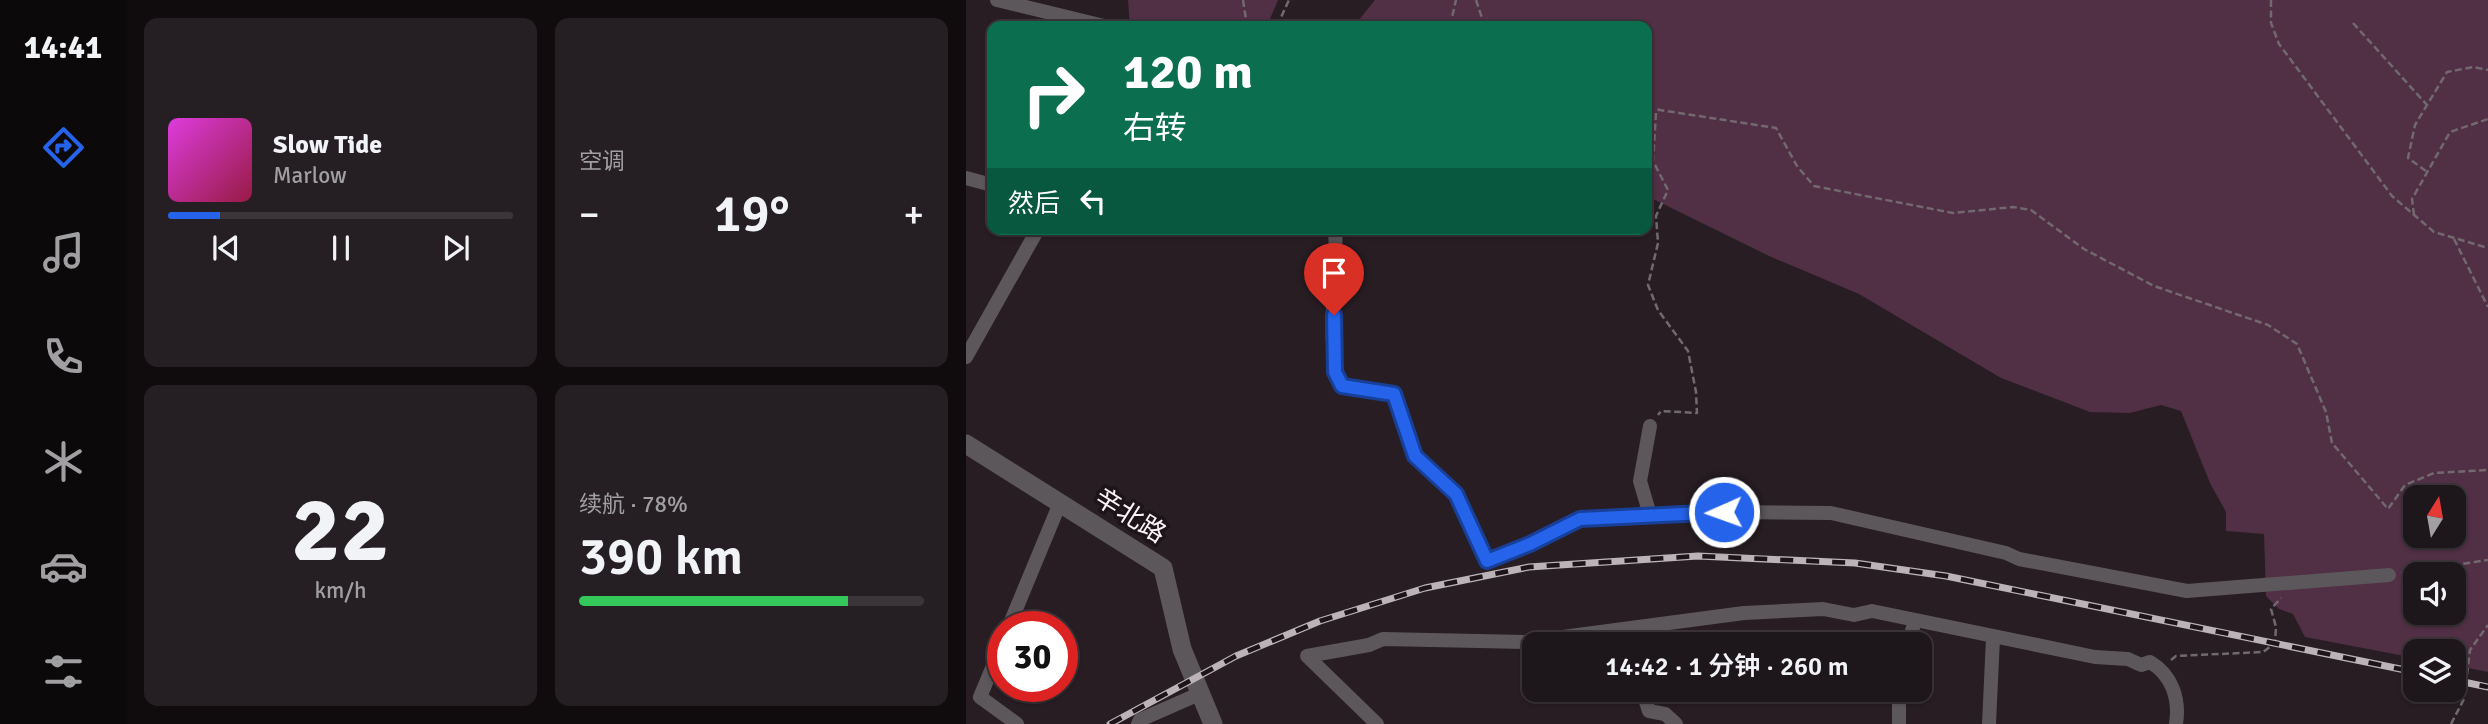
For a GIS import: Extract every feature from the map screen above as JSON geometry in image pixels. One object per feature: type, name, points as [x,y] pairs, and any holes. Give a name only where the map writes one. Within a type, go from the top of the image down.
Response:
[{"type":"street","points":[[997,0],[1083,21]]},
{"type":"street","points":[[966,178],[987,184]]},
{"type":"street","points":[[966,357],[1035,235]]},
{"type":"street","points":[[1336,235],[1338,264],[1332,341],[1335,372],[1342,386],[1394,394],[1415,456],[1456,494],[1487,561],[1530,544],[1580,519],[1650,514],[1831,513],[2006,553],[2019,559],[2187,592],[2389,575]]},
{"type":"street","points":[[1650,426],[1640,481],[1650,514]]},
{"type":"street","name":"辛北路","points":[[966,444],[1163,568],[1177,633],[1213,724]]},
{"type":"street","points":[[1015,611],[1060,503]]},
{"type":"street","points":[[1658,632],[1744,613],[1823,609],[1854,615],[1872,611],[2095,657],[2129,659],[2141,665],[2150,662],[2159,667],[2174,688],[2178,711],[2176,724]]},
{"type":"street","points":[[1911,632],[1914,621]]},
{"type":"street","points":[[1989,724],[1993,638]]},
{"type":"street","points":[[1377,724],[1307,656],[1369,645],[1383,639],[1522,642]]},
{"type":"street","points":[[987,680],[980,697],[1017,724]]},
{"type":"street","points":[[1138,724],[1140,720],[1199,694]]},
{"type":"street","points":[[1646,702],[1649,711],[1665,715],[1676,724]]},
{"type":"street","points":[[1899,702],[1899,724]]},
{"type":"path","points":[[1243,0],[1246,21]]},
{"type":"path","points":[[1279,21],[1289,0]]},
{"type":"path","points":[[1451,21],[1456,0]]},
{"type":"path","points":[[1476,0],[1483,21]]},
{"type":"path","points":[[2271,0],[2271,23],[2279,44],[2392,196],[2434,232],[2488,248]]},
{"type":"path","points":[[2353,23],[2427,105]]},
{"type":"path","points":[[2426,171],[2408,158],[2415,125],[2447,72],[2473,67],[2488,70]]},
{"type":"path","points":[[1652,110],[1776,128],[1797,166],[1814,186],[1953,213],[2013,207],[2031,210],[2084,249],[2154,286],[2269,325],[2297,344],[2326,412],[2332,443],[2388,509],[2405,485],[2434,473],[2488,470]]},
{"type":"path","points":[[1650,426],[1661,411],[1697,413],[1688,351],[1658,310],[1648,285],[1658,243],[1656,216],[1668,190],[1653,161],[1656,112]]},
{"type":"path","points":[[2414,215],[2412,199],[2450,132],[2488,119]]},
{"type":"path","points":[[2454,239],[2488,307]]},
{"type":"path","points":[[2389,575],[2488,559]]},
{"type":"path","points":[[2159,667],[2176,656],[2263,652],[2275,643],[2276,628],[2271,609],[2295,582]]},
{"type":"path","points":[[2451,724],[2464,699],[2470,650],[2488,625]]},
{"type":"shaded area","points":[[1128,0],[1278,0],[1269,21],[1130,21]]},
{"type":"shaded area","points":[[1375,0],[2488,0],[2488,672],[2466,667],[2466,639],[2403,639],[2403,656],[2305,637],[2293,614],[2279,609],[2266,596],[2264,534],[2226,531],[2226,512],[2210,483],[2181,411],[2161,405],[2130,413],[2090,412],[2001,378],[1859,294],[1769,256],[1652,198],[1652,21],[1358,21]]},
{"type":"railway","points":[[1110,724],[1236,656],[1320,621],[1425,588],[1529,567],[1698,556],[1855,563],[1946,576],[2403,670]]},
{"type":"railway","points":[[2466,682],[2488,687]]},
{"type":"route","points":[[1334,315],[1332,341],[1335,372],[1342,386],[1394,394],[1415,456],[1456,494],[1487,561],[1530,544],[1580,519],[1724,512]]}]
